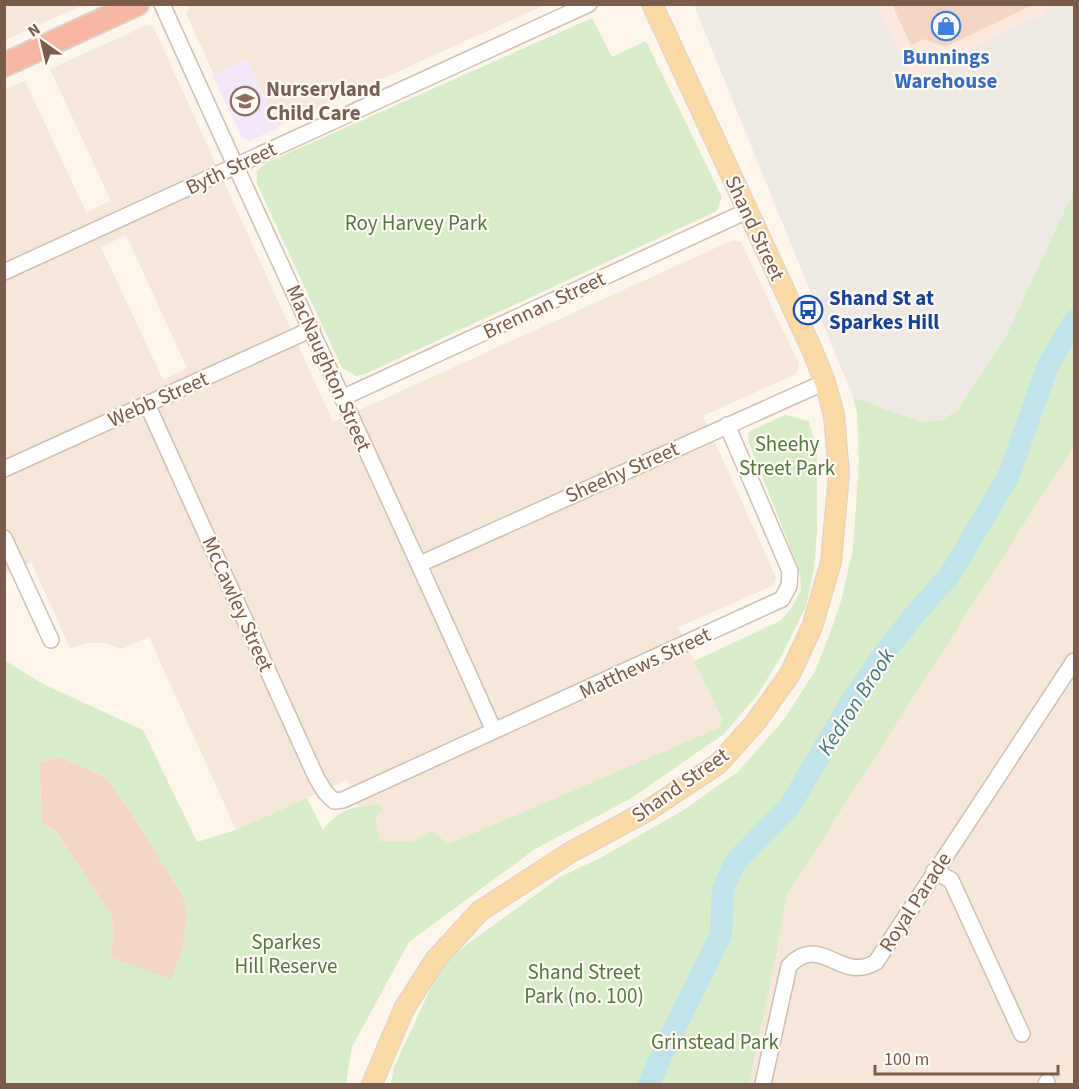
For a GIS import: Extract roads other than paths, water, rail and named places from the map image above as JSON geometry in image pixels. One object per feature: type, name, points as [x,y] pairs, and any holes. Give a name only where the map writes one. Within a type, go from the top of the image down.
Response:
[{"type":"highway","points":[[4,65],[137,4]]},
{"type":"main road","name":"Shand Street","points":[[372,1084],[404,1009],[435,960],[480,911],[546,867],[647,811],[718,764],[755,723],[790,674],[812,627],[831,562],[840,465],[834,415],[825,382],[652,4]]},
{"type":"street","name":"MacNaughton Street","points":[[162,4],[420,564],[494,731]]},
{"type":"street","name":"Byth Street","points":[[4,272],[589,4]]},
{"type":"street","name":"Brennan Street","points":[[342,398],[747,211]]},
{"type":"street","name":"Webb Street","points":[[4,469],[312,329]]},
{"type":"street","name":"Sheehy Street","points":[[420,564],[825,382]]},
{"type":"street","name":"McCawley Street","points":[[147,404],[316,777],[334,801]]},
{"type":"street","name":"Matthews Street","points":[[334,801],[343,800],[782,600],[789,586],[790,572],[727,425]]},
{"type":"street","points":[[4,538],[51,640]]},
{"type":"street","name":"Royal Parade","points":[[763,1084],[789,966],[804,955],[813,954],[855,969],[867,968],[876,962],[934,871],[1074,663]]},
{"type":"street","points":[[934,871],[951,880],[1022,1034]]},
{"type":"waterway","name":"Kedron Brook","points":[[649,1084],[721,935],[723,889],[735,862],[789,807],[850,704],[886,651],[950,575],[1009,475],[1048,365],[1074,321]]},
{"type":"place","name":"Bunnings Warehouse","points":[[946,26]]},
{"type":"place","name":"Nurseryland Child Care","points":[[245,101]]},
{"type":"place","name":"Shand St at Sparkes Hill","points":[[808,310]]},
{"type":"park label","name":"Roy Harvey Park","points":[[416,223]]},
{"type":"park label","name":"Sheehy Street Park","points":[[787,456]]},
{"type":"park label","name":"Sparkes Hill Reserve","points":[[286,954]]},
{"type":"park label","name":"Shand Street Park (no. 100)","points":[[584,984]]},
{"type":"park label","name":"Grinstead Park","points":[[715,1042]]}]
